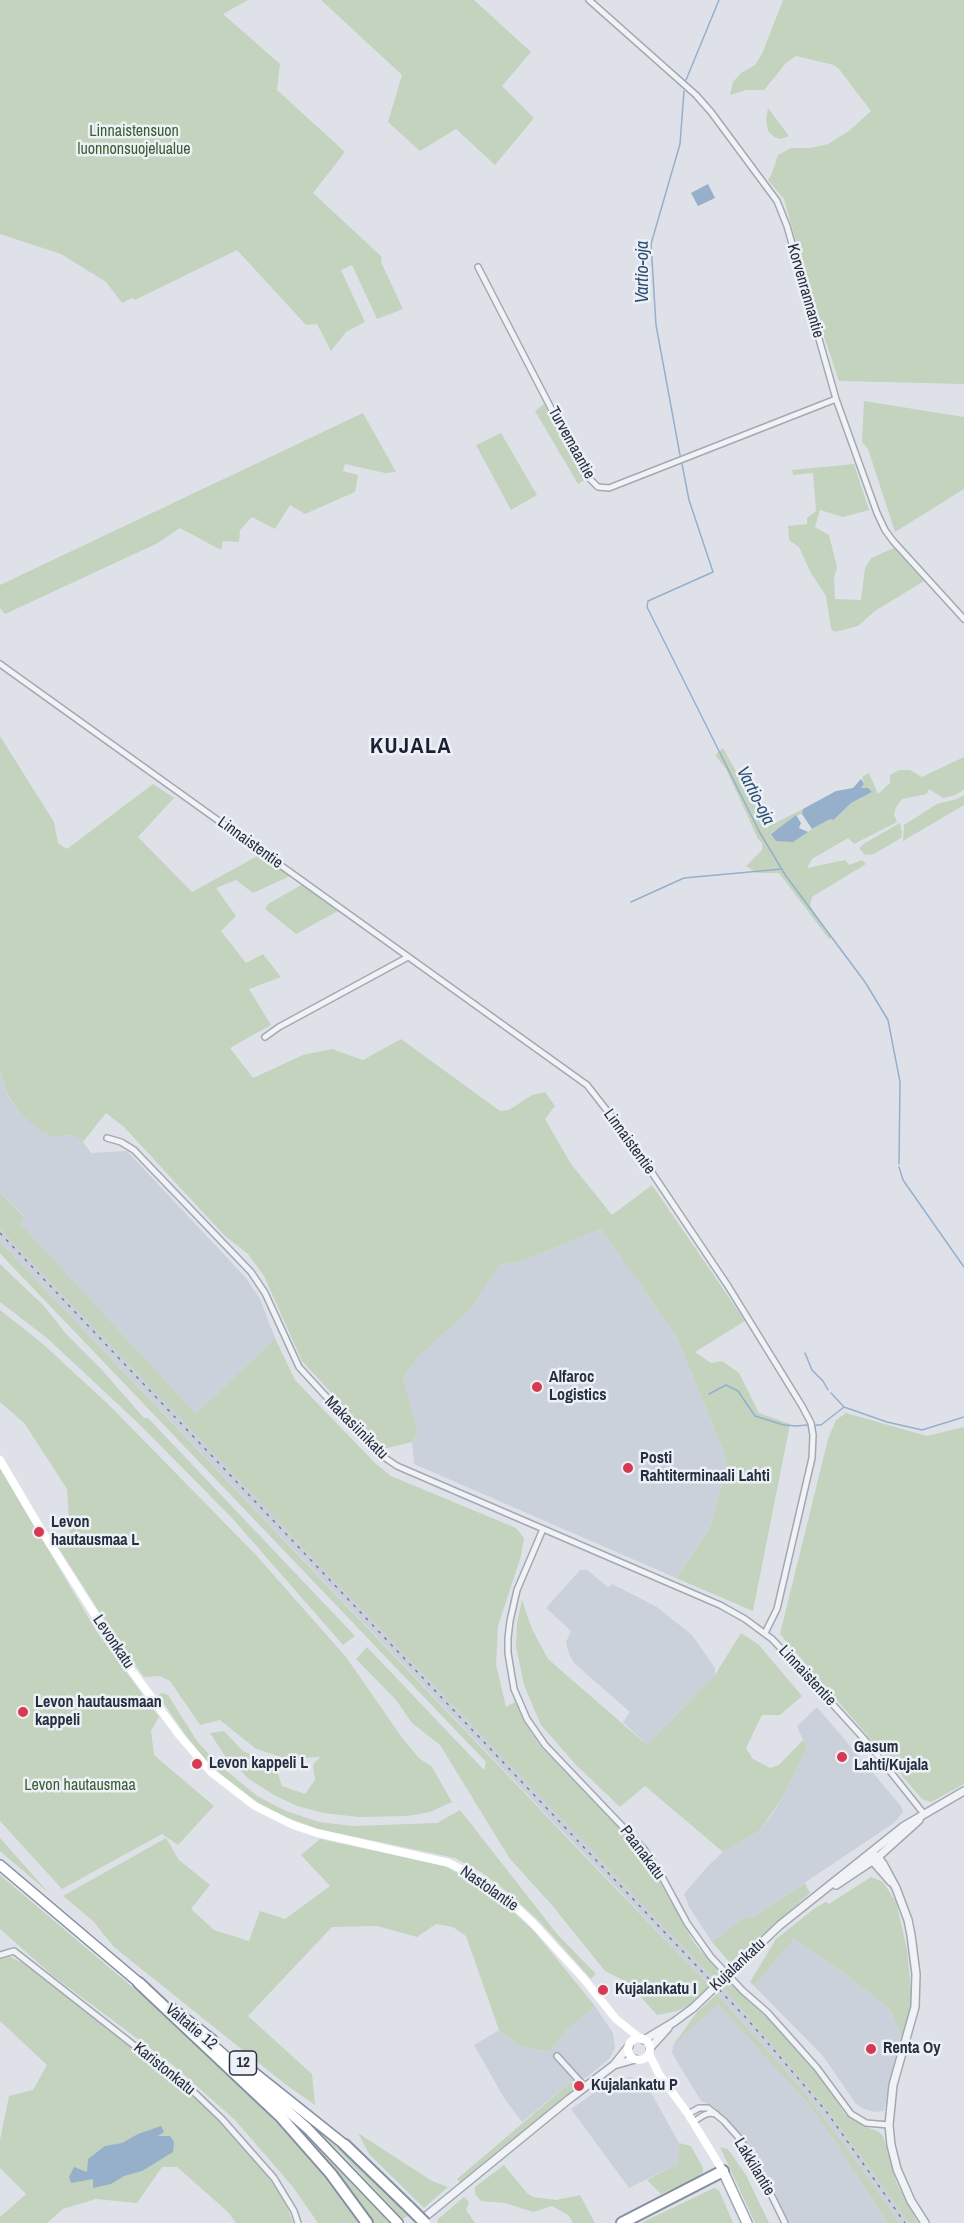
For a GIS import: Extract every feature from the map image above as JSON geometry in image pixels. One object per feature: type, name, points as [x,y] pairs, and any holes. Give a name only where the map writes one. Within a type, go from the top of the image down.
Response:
[{"type":"highway","name":"12","points":[[139,1983],[280,2115],[331,2174],[367,2223]]},
{"type":"highway","name":"12","points":[[345,2145],[425,2223]]},
{"type":"highway","points":[[622,2223],[723,2171]]},
{"type":"main road","name":"Levonkatu","points":[[0,1460],[110,1639],[180,1736],[211,1772],[239,1795],[273,1816],[317,1833]]},
{"type":"main road","name":"Nastolantie","points":[[317,1833],[439,1860],[480,1879],[531,1921],[566,1959],[616,2019],[630,2045]]},
{"type":"main road","name":"Valtatie 12","points":[[0,1865],[307,2128],[396,2221]]},
{"type":"main road","name":"12","points":[[139,1983],[291,2100],[345,2145]]},
{"type":"main road","name":"Nastolantie","points":[[616,2019],[642,2039]]},
{"type":"main road","points":[[659,2073],[629,2052],[633,2040],[642,2039],[659,2073],[688,2114],[723,2171],[747,2223]]},
{"type":"main road","points":[[638,2059],[649,2051]]},
{"type":"street","name":"Korvenrannantie","points":[[589,0],[711,112],[777,201],[787,226],[836,399],[885,530],[964,619]]},
{"type":"street","name":"Turvemaantie","points":[[478,267],[585,474],[598,488],[609,488],[836,399]]},
{"type":"street","name":"Linnaistentie","points":[[0,664],[587,1085],[630,1140],[728,1286],[811,1423],[812,1458],[777,1609],[765,1633],[866,1741],[924,1814]]},
{"type":"street","points":[[265,1037],[279,1026],[408,957]]},
{"type":"street","name":"Makasiinikatu","points":[[107,1138],[121,1142],[134,1150],[251,1272],[265,1293],[299,1367],[378,1453],[397,1466],[720,1605],[765,1633]]},
{"type":"street","name":"Paanakatu","points":[[543,1529],[517,1590],[510,1621],[508,1653],[511,1672],[519,1704],[527,1719],[545,1745],[644,1849],[704,1949],[793,2041],[817,2068],[851,2114],[866,2123],[889,2125]]},
{"type":"street","name":"Kujalankatu","points":[[642,2039],[674,2022],[693,2008],[801,1908],[874,1857],[904,1826],[964,1791]]},
{"type":"street","points":[[874,1857],[901,1899],[911,1935],[917,1989],[913,2020],[893,2085],[889,2125],[897,2169],[911,2200],[925,2223]]},
{"type":"street","name":"Karistonkatu","points":[[0,1955],[14,1951],[196,2094],[230,2126],[274,2178],[294,2211],[298,2223]]},
{"type":"street","name":"Kujalankatu","points":[[649,2051],[674,2022]]},
{"type":"street","points":[[418,2223],[614,2065],[630,2045]]},
{"type":"street","points":[[557,2056],[585,2087]]},
{"type":"street","points":[[614,2065],[638,2059]]},
{"type":"street","points":[[688,2114],[702,2107],[718,2115]]},
{"type":"street","points":[[693,2122],[710,2112],[718,2115]]},
{"type":"street","name":"Lakkilantie","points":[[718,2115],[740,2139],[785,2223]]},
{"type":"shaded area","points":[[0,1071],[8,1096],[22,1115],[56,1137],[73,1135],[83,1142],[91,1153],[127,1151],[246,1278],[260,1299],[275,1338],[196,1414],[19,1222],[25,1217],[0,1192]]},
{"type":"shaded area","points":[[0,1229],[716,1981],[710,1986],[0,1242]]},
{"type":"shaded area","points":[[601,1229],[676,1335],[727,1460],[709,1530],[676,1578],[414,1464],[412,1442],[418,1431],[403,1379],[419,1356],[469,1311],[499,1265],[521,1261]]},
{"type":"shaded area","points":[[580,1570],[587,1570],[608,1587],[612,1584],[657,1607],[692,1635],[715,1668],[715,1675],[647,1745],[623,1722],[630,1712],[574,1663],[566,1642],[571,1631],[546,1608]]},
{"type":"shaded area","points":[[817,1707],[901,1806],[903,1812],[894,1823],[752,1918],[744,1918],[712,1942],[689,1907],[684,1894],[723,1852],[759,1831],[773,1813],[805,1753],[806,1747],[797,1726]]},
{"type":"shaded area","points":[[794,1939],[832,1964],[889,2008],[903,2038],[890,2079],[884,2111],[874,2112],[856,2104],[823,2056],[754,1986]]},
{"type":"shaded area","points":[[723,1988],[825,2107],[909,2223],[899,2223],[860,2166],[801,2088],[717,1994]]},
{"type":"shaded area","points":[[718,2003],[807,2102],[837,2144],[887,2223],[789,2223],[774,2190],[744,2139],[715,2108],[701,2101],[672,2053],[673,2045]]},
{"type":"shaded area","points":[[595,2006],[613,2033],[615,2048],[610,2058],[586,2078],[571,2082],[522,2122],[504,2098],[474,2045],[499,2030],[520,2046],[549,2052],[567,2030]]},
{"type":"shaded area","points":[[632,2077],[642,2082],[653,2096],[679,2143],[678,2164],[629,2188],[571,2109],[616,2079]]},
{"type":"green space","name":"Linnaistensuon luonnonsuojelualue","points":[[0,0],[248,0],[223,14],[280,64],[277,90],[345,152],[313,193],[382,257],[381,262],[403,309],[377,319],[352,265],[341,270],[365,322],[346,332],[331,351],[317,324],[306,325],[237,250],[135,300],[132,298],[122,303],[106,282],[61,254],[0,234]]},
{"type":"green space","points":[[321,0],[474,0],[531,52],[502,86],[534,118],[495,165],[456,129],[420,151],[388,122],[402,75]]},
{"type":"green space","points":[[783,0],[964,0],[964,384],[839,381],[815,310],[784,199],[768,180],[778,155],[791,148],[810,148],[828,144],[849,131],[871,111],[834,65],[796,56],[786,63],[764,90],[746,90],[730,95],[733,82],[741,73],[755,65],[762,54]]},
{"type":"green space","points":[[768,108],[789,136],[781,139],[774,137],[768,131],[766,120]]},
{"type":"green space","points":[[864,401],[964,417],[964,489],[895,532],[868,449],[862,442]]},
{"type":"green space","points":[[544,404],[586,479],[578,484],[535,411]]},
{"type":"green space","points":[[363,413],[396,472],[385,473],[345,464],[343,471],[358,475],[355,492],[305,514],[290,505],[275,529],[252,517],[240,530],[239,542],[223,541],[221,550],[180,528],[156,544],[5,614],[0,608],[0,585]]},
{"type":"green space","points":[[501,433],[537,495],[511,510],[476,445]]},
{"type":"green space","points":[[854,464],[869,510],[843,517],[820,510],[815,527],[829,535],[837,567],[834,578],[835,599],[861,600],[865,568],[871,558],[894,548],[924,581],[875,611],[858,626],[835,632],[831,629],[826,596],[811,573],[799,547],[789,540],[788,526],[807,524],[807,518],[816,511],[813,473],[793,475],[792,470]]},
{"type":"green space","points":[[0,736],[54,822],[58,843],[67,849],[153,784],[174,798],[138,837],[192,892],[261,854],[290,876],[253,893],[236,880],[216,888],[236,916],[221,931],[246,963],[263,954],[281,977],[249,989],[271,1025],[230,1048],[253,1078],[303,1055],[332,1049],[363,1060],[401,1039],[500,1111],[509,1110],[532,1095],[545,1092],[555,1106],[545,1119],[571,1164],[612,1215],[652,1185],[745,1321],[695,1352],[711,1363],[722,1361],[739,1373],[759,1413],[790,1424],[753,1611],[676,1578],[709,1530],[727,1460],[676,1335],[601,1229],[521,1261],[499,1265],[469,1311],[419,1356],[403,1379],[418,1431],[412,1442],[383,1449],[302,1361],[264,1276],[248,1254],[225,1236],[124,1127],[106,1113],[83,1142],[73,1135],[56,1137],[41,1131],[22,1115],[8,1095],[0,1071]]},
{"type":"green space","points":[[723,748],[767,827],[803,809],[802,814],[791,818],[771,833],[793,842],[830,819],[835,820],[851,803],[872,792],[860,789],[864,784],[862,777],[869,773],[878,794],[890,783],[890,775],[899,770],[910,770],[922,777],[964,757],[964,790],[943,798],[929,789],[927,794],[902,799],[894,815],[897,822],[854,844],[848,838],[812,859],[807,868],[845,860],[849,865],[862,860],[866,864],[812,897],[810,906],[832,938],[829,939],[779,873],[757,873],[746,866],[762,850],[762,843],[758,839],[726,769],[715,755]]},
{"type":"green space","points":[[964,795],[964,805],[903,841],[904,825],[937,804]]},
{"type":"green space","points":[[900,823],[901,838],[874,854],[865,855],[859,848],[865,843]]},
{"type":"green space","points":[[303,884],[338,911],[296,934],[265,909],[268,904]]},
{"type":"green space","points":[[0,1192],[25,1218],[20,1223],[196,1414],[275,1338],[295,1380],[375,1463],[391,1476],[516,1528],[524,1538],[521,1556],[498,1626],[496,1665],[506,1707],[515,1702],[541,1747],[648,1861],[694,1943],[722,1975],[716,1981],[0,1229]]},
{"type":"green space","points":[[0,1242],[710,1986],[690,2005],[677,2011],[657,2015],[627,1982],[605,1971],[551,1904],[510,1859],[440,1745],[412,1723],[396,1700],[356,1659],[367,1647],[484,1770],[486,1762],[8,1262],[0,1253]]},
{"type":"green space","points":[[0,1264],[44,1306],[67,1335],[102,1370],[144,1418],[148,1418],[355,1636],[343,1645],[232,1518],[139,1424],[47,1338],[0,1302]]},
{"type":"green space","points":[[0,1310],[43,1344],[111,1407],[256,1555],[346,1657],[403,1739],[419,1758],[432,1767],[452,1802],[430,1812],[408,1816],[359,1817],[324,1813],[297,1806],[249,1779],[225,1756],[210,1733],[224,1731],[243,1751],[275,1764],[282,1786],[305,1794],[315,1780],[313,1765],[320,1757],[288,1759],[256,1749],[220,1720],[200,1725],[170,1681],[160,1676],[144,1677],[123,1649],[58,1547],[70,1537],[67,1489],[25,1424],[0,1402]]},
{"type":"green space","points":[[846,1413],[927,1436],[964,1427],[964,1784],[931,1802],[922,1799],[780,1634],[828,1439],[836,1420]]},
{"type":"green space","name":"Levon hautausmaa","points":[[0,1468],[97,1632],[159,1717],[151,1731],[154,1755],[214,1806],[178,1845],[162,1834],[62,1889],[0,1821]]},
{"type":"green space","points":[[522,1600],[532,1629],[548,1659],[647,1745],[715,1675],[741,1633],[758,1644],[802,1696],[780,1715],[762,1715],[746,1748],[753,1759],[770,1768],[779,1765],[803,1740],[806,1747],[783,1797],[759,1831],[723,1852],[645,1786],[620,1807],[576,1765],[541,1725],[524,1685],[516,1647],[517,1623]]},
{"type":"green space","points":[[163,1693],[168,1695],[197,1741],[216,1762],[257,1796],[286,1811],[319,1822],[353,1826],[437,1823],[460,1810],[558,1935],[596,1974],[591,1979],[540,1922],[505,1890],[481,1872],[455,1858],[318,1829],[285,1817],[257,1803],[229,1784],[207,1762],[158,1695]]},
{"type":"green space","points":[[0,1838],[49,1893],[0,1851]]},
{"type":"green space","points":[[166,1838],[179,1860],[210,1885],[191,1909],[214,1930],[249,1941],[260,1911],[285,1919],[330,1886],[301,1855],[320,1839],[445,1866],[490,1891],[534,1931],[595,2006],[567,2030],[549,2052],[520,2046],[499,2030],[466,1936],[453,1927],[436,1924],[417,1937],[377,1926],[332,1927],[248,2016],[312,2074],[315,2105],[285,2084],[114,1947],[93,1921],[63,1896]]},
{"type":"green space","points":[[0,1875],[150,2002],[242,2084],[321,2173],[358,2223],[318,2223],[293,2187],[235,2120],[174,2066],[52,1975],[0,1929]]},
{"type":"green space","points":[[871,1877],[883,1882],[896,1902],[907,1949],[912,2001],[903,2038],[889,2008],[832,1964],[794,1939],[754,1986],[750,1982],[776,1939],[815,1908],[826,1902],[829,1904]]},
{"type":"green space","points":[[805,1883],[810,1893],[730,1963],[712,1942],[744,1918],[752,1918]]},
{"type":"green space","points":[[6,1954],[29,1967],[187,2090],[241,2143],[284,2199],[293,2223],[236,2223],[228,2212],[177,2167],[162,2167],[137,2203],[96,2199],[63,2209],[47,2223],[0,2223],[0,2217],[26,2194],[0,2168],[0,2140],[9,2096],[33,2090],[47,2065],[0,2021],[0,1957]]},
{"type":"green space","points":[[729,1983],[770,2020],[814,2069],[845,2114],[883,2136],[897,2184],[918,2223],[909,2223],[825,2107],[723,1988]]},
{"type":"green space","points":[[717,1994],[801,2088],[860,2166],[899,2223],[887,2223],[837,2144],[807,2102],[718,2004],[673,2045],[697,2012]]},
{"type":"green space","points":[[571,2082],[576,2088],[460,2182],[457,2179]]},
{"type":"green space","points":[[295,2110],[356,2159],[410,2214],[403,2219],[341,2153]]},
{"type":"green space","points":[[294,2125],[335,2166],[390,2223],[373,2223]]},
{"type":"green space","points":[[358,2133],[432,2181],[448,2187],[424,2208],[369,2154]]},
{"type":"green space","points":[[679,2143],[691,2146],[703,2172],[699,2177],[661,2194],[647,2180],[678,2164]]},
{"type":"green space","points":[[720,2147],[728,2149],[746,2175],[769,2223],[755,2223]]},
{"type":"green space","points":[[504,2165],[533,2197],[556,2200],[580,2195],[595,2223],[573,2223],[568,2215],[552,2206],[533,2212],[505,2203],[481,2201],[475,2194],[475,2187]]},
{"type":"green space","points":[[714,2188],[719,2190],[733,2223],[641,2223]]},
{"type":"green space","points":[[464,2197],[469,2202],[466,2210],[475,2223],[437,2223],[438,2219]]},
{"type":"water","points":[[708,184],[715,198],[698,206],[691,193]]},
{"type":"water","points":[[861,779],[864,784],[861,788],[868,788],[872,792],[851,803],[834,820],[830,819],[812,829],[802,814],[803,809],[836,791],[853,788]]},
{"type":"water","points":[[796,815],[801,823],[799,828],[808,832],[793,842],[776,841],[771,834]]},
{"type":"water","points":[[161,2126],[164,2132],[158,2136],[170,2136],[174,2142],[173,2152],[142,2171],[124,2176],[111,2184],[93,2188],[93,2179],[71,2183],[69,2177],[74,2167],[87,2172],[88,2159],[105,2146],[122,2143],[138,2134]]},
{"type":"waterway","name":"Vartio-oja","points":[[686,80],[719,0]]},
{"type":"waterway","name":"Vartio-oja","points":[[680,455],[656,325],[651,244],[680,144],[684,91]]},
{"type":"waterway","name":"Vartio-oja","points":[[682,464],[689,500],[713,572],[648,601],[647,607],[760,833],[786,876],[865,982],[888,1020],[900,1082],[899,1164]]},
{"type":"waterway","points":[[631,902],[684,878],[782,869]]},
{"type":"waterway","name":"Vartio-oja","points":[[899,1167],[903,1180],[964,1267]]},
{"type":"waterway","points":[[805,1353],[812,1370],[828,1390]]},
{"type":"waterway","points":[[709,1394],[726,1385],[738,1391],[755,1416],[784,1425],[807,1425]]},
{"type":"waterway","points":[[831,1393],[844,1407]]},
{"type":"waterway","points":[[816,1425],[821,1425],[844,1407],[887,1422],[922,1430],[964,1417]]},
{"type":"railway","points":[[0,1233],[749,2021],[826,2111],[905,2223]]},
{"type":"place","name":"Alfaroc Logistics","points":[[537,1387]]},
{"type":"place","name":"Posti Rahtiterminaali Lahti","points":[[628,1468]]},
{"type":"place","name":"Levon hautausmaa L","points":[[39,1532]]},
{"type":"place","name":"Levon hautausmaan kappeli","points":[[23,1712]]},
{"type":"place","name":"Gasum Lahti/Kujala","points":[[842,1757]]},
{"type":"place","name":"Levon kappeli L","points":[[197,1764]]},
{"type":"place","name":"Kujalankatu I","points":[[603,1990]]},
{"type":"place","name":"Renta Oy","points":[[871,2049]]},
{"type":"place","name":"Kujalankatu P","points":[[579,2086]]},
{"type":"district","name":"KUJALA","points":[[411,747]]}]
